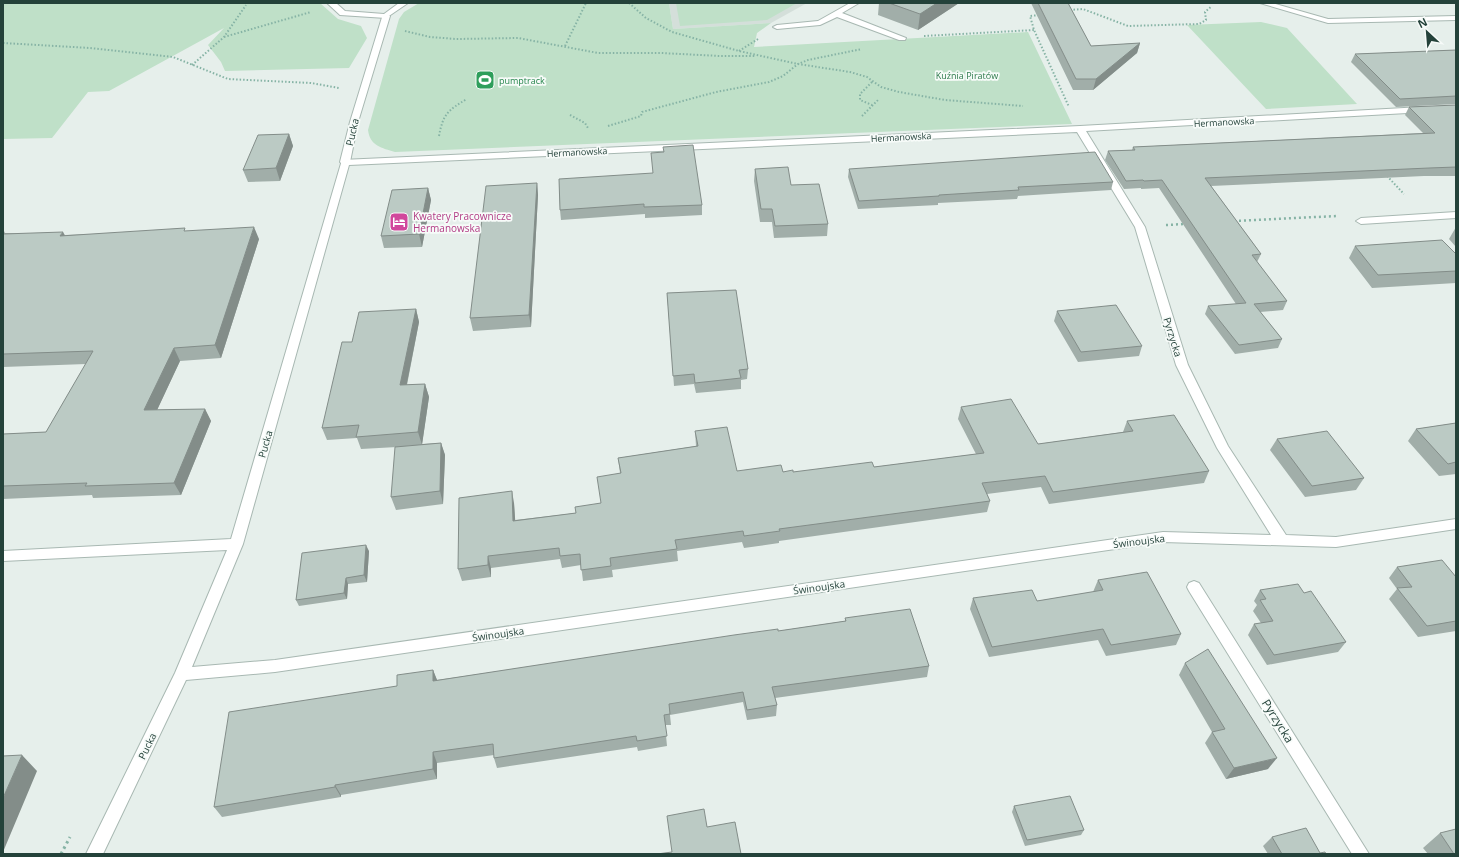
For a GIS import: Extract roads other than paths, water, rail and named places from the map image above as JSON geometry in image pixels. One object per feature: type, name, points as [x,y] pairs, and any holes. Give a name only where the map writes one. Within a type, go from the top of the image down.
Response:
[{"type":"street","points":[[333,4],[343,12],[386,16],[404,3]]},
{"type":"street","points":[[777,27],[820,23],[855,3]]},
{"type":"street","points":[[1264,3],[1328,21],[1456,18]]},
{"type":"street","points":[[837,14],[902,38]]},
{"type":"street","name":"Pucka","points":[[94,854],[182,674],[236,544],[345,162],[363,88],[386,16]]},
{"type":"street","name":"Hermanowska","points":[[345,162],[1080,129],[1432,110]]},
{"type":"street","name":"Pyrzycka","points":[[1080,129],[1140,227],[1182,365],[1223,448],[1281,540]]},
{"type":"street","points":[[1361,221],[1456,215]]},
{"type":"street","name":"Świnoujska","points":[[182,674],[275,666],[1162,536],[1336,542],[1456,524]]},
{"type":"street","points":[[3,556],[236,544]]},
{"type":"street","name":"Pyrzycka","points":[[1194,587],[1361,854]]},
{"type":"place","name":"pumptrack","points":[[485,80]]},
{"type":"place","name":"Kwatery Pracownicze Hermanowska","points":[[399,222]]},
{"type":"park label","name":"Kuźnia Piratów","points":[[967,75]]}]
